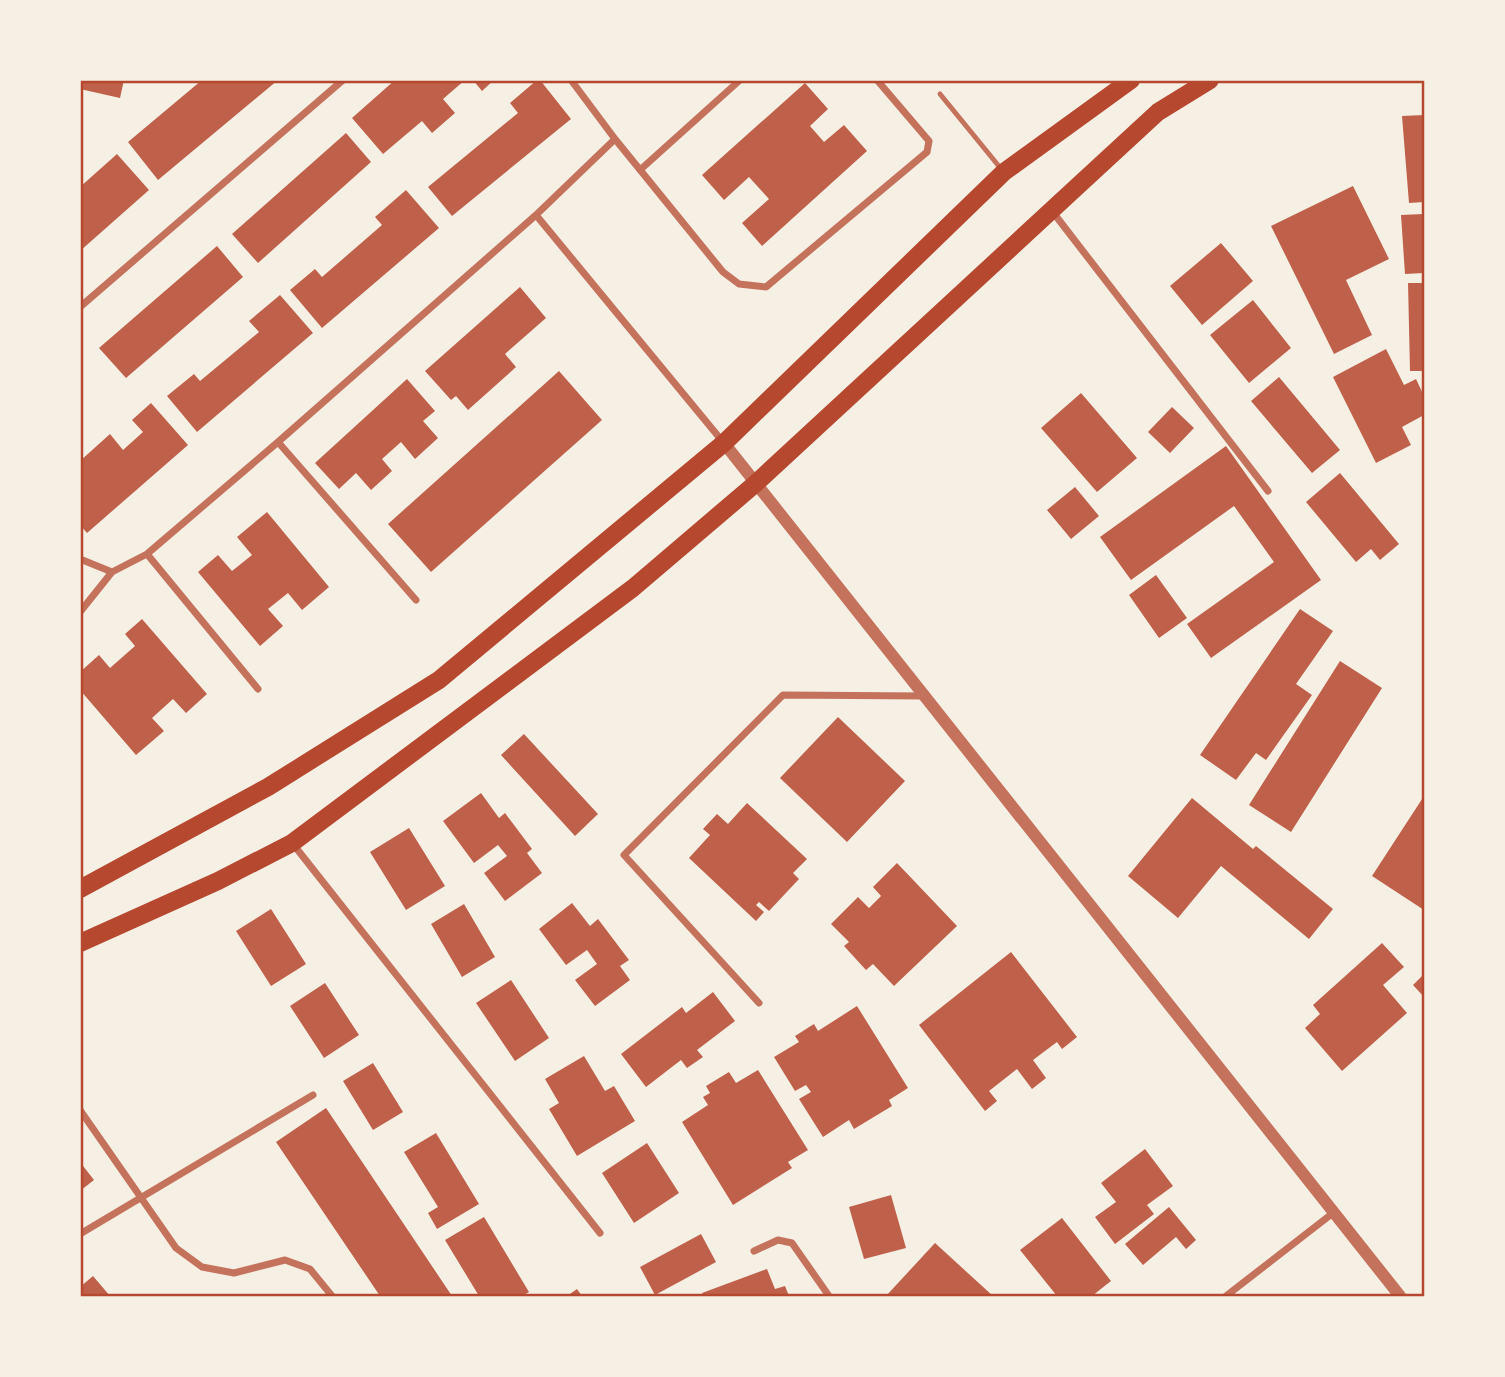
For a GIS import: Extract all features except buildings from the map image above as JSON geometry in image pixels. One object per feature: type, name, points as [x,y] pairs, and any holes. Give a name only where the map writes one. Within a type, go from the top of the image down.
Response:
[{"type":"main road","points":[[80,889],[268,787],[439,680],[723,443],[1004,172],[1131,80]]},
{"type":"main road","points":[[80,943],[218,881],[292,843],[633,588],[755,484],[1158,113],[1210,80]]},
{"type":"street","points":[[80,307],[343,80]]},
{"type":"street","points":[[571,80],[615,139],[723,272],[739,284],[766,287],[927,152],[929,141],[877,80]]},
{"type":"street","points":[[640,170],[740,80]]},
{"type":"street","points":[[80,612],[112,572],[147,554],[278,442],[536,215],[615,139]]},
{"type":"street","points":[[1051,210],[1268,491]]},
{"type":"street","points":[[536,215],[723,443],[1400,1297]]},
{"type":"street","points":[[278,442],[416,600]]},
{"type":"street","points":[[147,554],[258,689]]},
{"type":"street","points":[[80,559],[112,572]]},
{"type":"street","points":[[759,1003],[624,855],[783,695],[923,696]]},
{"type":"street","points":[[292,843],[600,1233]]},
{"type":"street","points":[[80,1234],[313,1095]]},
{"type":"street","points":[[80,1110],[176,1248],[202,1267],[234,1273],[285,1260],[310,1269],[332,1297]]},
{"type":"street","points":[[1226,1297],[1333,1213]]},
{"type":"street","points":[[754,1251],[778,1240],[792,1243],[829,1297]]},
{"type":"lane","points":[[940,94],[1004,172]]}]
